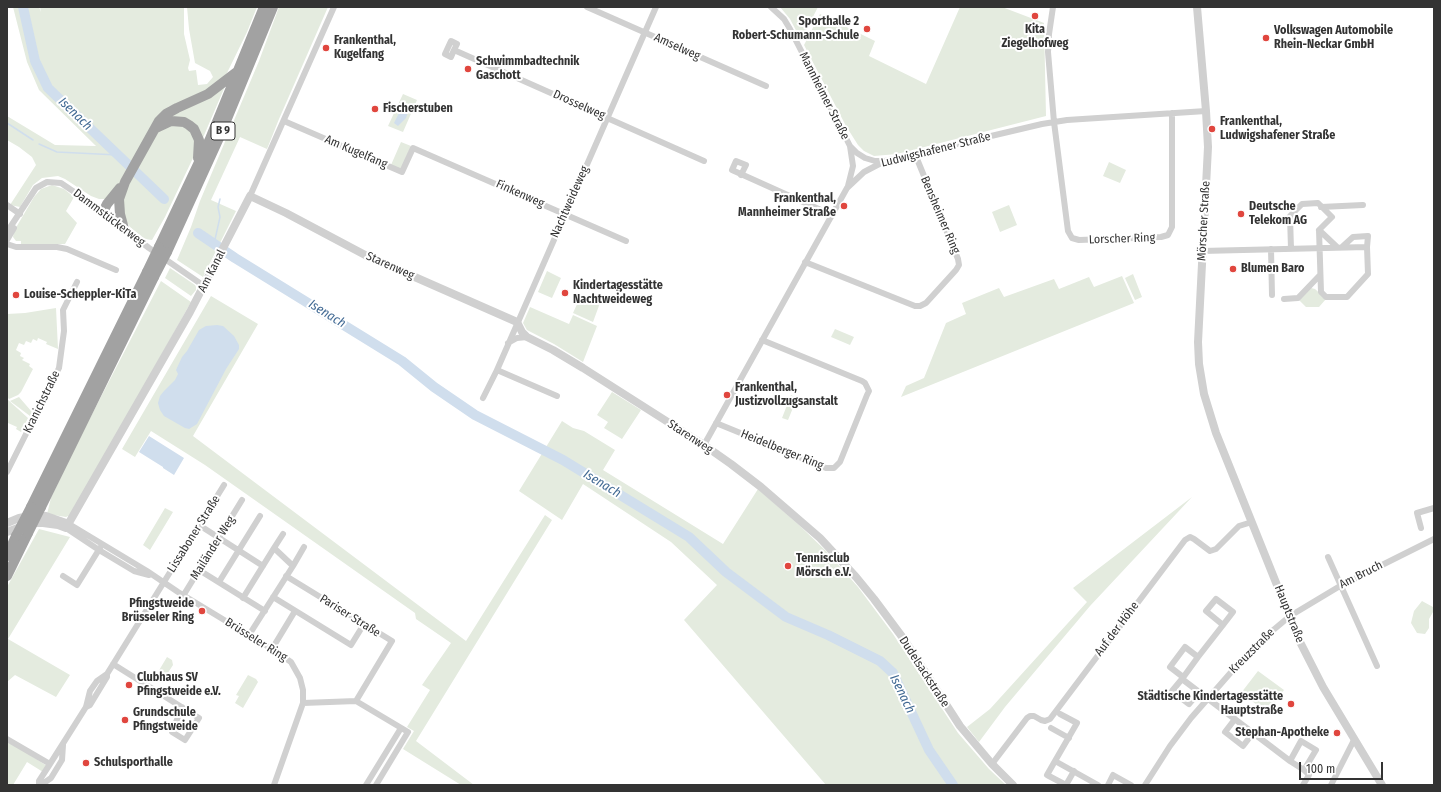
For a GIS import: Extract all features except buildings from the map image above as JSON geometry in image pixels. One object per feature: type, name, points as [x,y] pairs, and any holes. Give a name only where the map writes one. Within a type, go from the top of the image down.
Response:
[{"type":"highway","name":"B 9","points":[[163,249],[264,7]]},
{"type":"highway","name":"B 9","points":[[7,576],[30,528],[36,510],[163,249],[219,138],[273,7]]},
{"type":"highway","points":[[103,212],[111,209],[118,199],[127,179],[159,121],[166,114],[208,94],[239,70]]},
{"type":"highway","name":"B 9","points":[[155,129],[171,121],[178,121],[184,122],[194,129],[199,140],[197,166]]},
{"type":"highway","points":[[103,212],[107,204],[127,179]]},
{"type":"highway","points":[[118,199],[124,229]]},
{"type":"highway","name":"B 9","points":[[7,556],[12,534],[36,510]]},
{"type":"street","name":"Am Kanal","points":[[67,526],[120,436],[219,258],[250,196],[334,7]]},
{"type":"street","name":"Amselweg","points":[[586,7],[766,86]]},
{"type":"street","name":"Nachtweideweg","points":[[483,398],[497,370],[564,214],[656,7]]},
{"type":"street","name":"Mannheimer Straße","points":[[771,7],[784,19],[790,29],[850,146],[865,158],[875,161],[885,161]]},
{"type":"street","points":[[1053,7],[1048,52],[1054,122]]},
{"type":"street","name":"Mörscher Straße","points":[[1197,7],[1208,147],[1198,342],[1199,364],[1204,394],[1216,433]]},
{"type":"street","name":"Drosselweg","points":[[454,50],[704,161]]},
{"type":"street","name":"Ludwigshafener Straße","points":[[704,445],[847,188],[864,172],[885,161],[1054,122],[1206,111]]},
{"type":"street","name":"Lorscher Ring","points":[[1054,122],[1068,231],[1072,238],[1079,240],[1161,237],[1168,235],[1172,227],[1172,113]]},
{"type":"street","name":"Am Kugelfang","points":[[284,121],[402,172],[413,148]]},
{"type":"street","name":"Mannheimer Straße","points":[[847,188],[853,166],[850,146]]},
{"type":"street","name":"Finkenweg","points":[[413,148],[626,241]]},
{"type":"street","name":"Bensheimer Ring","points":[[805,262],[915,306],[920,306],[926,303],[959,265],[958,259],[915,154]]},
{"type":"street","points":[[742,175],[832,215]]},
{"type":"street","name":"Dammstückerweg","points":[[7,232],[36,188],[47,182],[64,184],[149,248],[204,286]]},
{"type":"street","name":"Starenweg","points":[[250,196],[286,212],[367,256],[517,322]]},
{"type":"street","points":[[1291,249],[1290,216],[1302,204],[1318,203],[1332,216]]},
{"type":"street","points":[[1321,207],[1363,205]]},
{"type":"street","points":[[7,206],[20,214]]},
{"type":"street","points":[[1321,292],[1319,230],[1338,210],[1338,206]]},
{"type":"street","name":"Dammstückerweg","points":[[7,240],[19,220],[20,214]]},
{"type":"street","points":[[1319,230],[1339,247]]},
{"type":"street","points":[[1312,284],[1326,297],[1347,297],[1368,274],[1368,236],[1353,237],[1339,247]]},
{"type":"street","points":[[7,244],[16,247],[57,247],[67,249],[116,270]]},
{"type":"street","points":[[1202,251],[1367,247]]},
{"type":"street","points":[[1272,249],[1272,295]]},
{"type":"street","points":[[1284,299],[1298,298],[1320,275]]},
{"type":"street","name":"Kranichstraße","points":[[7,472],[59,368],[64,331],[63,310],[76,282]]},
{"type":"street","points":[[517,322],[526,337]]},
{"type":"street","points":[[508,343],[517,338],[526,337]]},
{"type":"street","name":"Starenweg","points":[[526,337],[565,357],[704,445],[761,486],[838,557]]},
{"type":"street","name":"Heidelberger Ring","points":[[716,423],[826,468],[834,468],[840,462],[868,394],[865,383],[762,340]]},
{"type":"street","points":[[497,370],[557,396]]},
{"type":"street","name":"Hauptstraße","points":[[1216,433],[1309,660],[1354,740],[1382,785]]},
{"type":"street","name":"Lissaboner Straße","points":[[40,785],[39,782],[59,748],[63,745],[86,707],[90,691],[97,681],[107,674],[224,485]]},
{"type":"street","name":"Mailänder Weg","points":[[183,596],[242,500]]},
{"type":"street","points":[[1421,528],[1417,513],[1434,508]]},
{"type":"street","points":[[7,523],[36,510]]},
{"type":"street","name":"Brüsseler Ring","points":[[36,510],[67,526],[100,547],[147,571],[150,575],[183,596],[284,656],[296,670],[300,678],[303,690],[303,703],[274,785]]},
{"type":"street","points":[[219,582],[260,516]]},
{"type":"street","name":"Auf der Höhe","points":[[992,764],[1027,718],[1034,716],[1045,721],[1050,719],[1185,540],[1190,537],[1210,551],[1216,549],[1239,526],[1252,522]]},
{"type":"street","name":"Brüsseler Ring","points":[[30,528],[43,523],[67,526]]},
{"type":"street","points":[[199,525],[263,566]]},
{"type":"street","points":[[12,534],[30,528]]},
{"type":"street","points":[[243,598],[283,534]]},
{"type":"street","name":"Am Bruch","points":[[1290,616],[1340,586],[1434,539]]},
{"type":"street","points":[[63,576],[77,585],[100,547]]},
{"type":"street","points":[[249,635],[304,547]]},
{"type":"street","points":[[274,548],[292,566]]},
{"type":"street","name":"Dudelsackstraße","points":[[838,557],[874,599],[903,638],[960,726],[992,764],[1013,785]]},
{"type":"street","points":[[1328,557],[1377,666]]},
{"type":"street","points":[[199,570],[264,611]]},
{"type":"street","name":"Pariser Straße","points":[[286,576],[392,641],[356,701]]},
{"type":"street","points":[[273,597],[351,645],[364,624]]},
{"type":"street","points":[[272,649],[295,611]]},
{"type":"street","name":"Kreuzstraße","points":[[1145,785],[1170,746],[1208,698],[1247,654],[1290,616]]},
{"type":"street","points":[[1199,692],[1189,704],[1172,691],[1224,625]]},
{"type":"street","points":[[1198,657],[1185,647],[1170,667],[1199,692],[1304,770],[1309,775],[1303,785]]},
{"type":"street","points":[[113,664],[182,707],[199,718],[185,740],[172,732],[182,707]]},
{"type":"street","points":[[303,703],[356,701],[408,732],[376,785]]},
{"type":"street","points":[[1060,714],[1077,724],[1047,774],[1066,785],[1074,771]]},
{"type":"street","points":[[1235,719],[1225,732],[1243,746],[1253,733]]},
{"type":"street","points":[[366,785],[401,728]]},
{"type":"street","points":[[1051,728],[1069,738]]},
{"type":"street","points":[[7,739],[50,764]]},
{"type":"street","points":[[1331,785],[1354,740]]},
{"type":"street","points":[[1290,761],[1301,741],[1316,750],[1304,770]]},
{"type":"street","points":[[40,785],[51,778],[62,760],[63,745]]},
{"type":"street","points":[[1055,761],[1098,785]]},
{"type":"street","points":[[1108,785],[1113,775],[1131,785]]},
{"type":"shaded area","points":[[13,7],[39,7],[41,12],[40,7],[184,7],[184,34],[190,60],[188,68],[189,71],[196,70],[198,85],[207,84],[213,77],[210,71],[195,63],[187,7],[257,7],[247,32],[227,73],[217,84],[207,91],[168,107],[122,182],[105,199],[99,199],[91,196],[58,176],[42,178],[33,185],[20,207],[10,205],[36,165],[32,157],[7,140],[7,116],[55,145],[96,146],[39,90],[27,62]]},
{"type":"shaded area","points":[[279,7],[328,7],[267,149],[240,137],[211,200],[236,211],[203,277],[177,260],[200,201],[259,61]]},
{"type":"shaded area","points":[[780,7],[818,7],[801,40],[790,19]]},
{"type":"shaded area","points":[[960,7],[1002,7],[1044,23],[1046,116],[897,154],[874,156],[864,151],[858,145],[846,126],[804,45],[820,14],[875,41],[869,56],[926,84]]},
{"type":"shaded area","points":[[226,84],[202,140],[197,129],[164,120]]},
{"type":"shaded area","points":[[403,94],[417,100],[403,132],[388,126]]},
{"type":"shaded area","points":[[171,123],[184,125],[194,133],[197,144],[193,158],[165,217],[152,240],[145,239],[130,227],[122,215],[121,201],[126,189],[159,130]]},
{"type":"shaded area","points":[[401,142],[411,146],[401,169],[391,165]]},
{"type":"shaded area","points":[[1109,162],[1126,170],[1120,183],[1103,176]]},
{"type":"shaded area","points":[[52,185],[64,189],[74,197],[66,211],[77,223],[65,244],[21,244],[21,241],[16,241],[13,237],[14,231],[34,197],[41,189]]},
{"type":"shaded area","points":[[1009,205],[1017,225],[1000,232],[992,212]]},
{"type":"shaded area","points":[[170,268],[195,285],[196,290],[191,296],[165,278]]},
{"type":"shaded area","points":[[547,271],[561,278],[552,298],[538,292]]},
{"type":"shaded area","points":[[1133,274],[1142,297],[1135,300],[1125,278]]},
{"type":"shaded area","points":[[1122,276],[1134,303],[901,397],[906,386],[924,378],[946,323],[966,314],[962,303],[999,288],[1004,297],[1054,279],[1059,289],[1089,277],[1094,287]]},
{"type":"shaded area","points":[[161,281],[191,302],[73,514],[66,517],[47,514],[51,498],[76,445]]},
{"type":"shaded area","points":[[1311,288],[1315,289],[1326,299],[1319,307],[1306,307],[1299,300]]},
{"type":"shaded area","points":[[211,296],[258,324],[193,436],[466,641],[545,515],[552,520],[416,741],[474,785],[461,785],[403,749],[414,731],[407,727],[430,690],[422,685],[451,643],[416,619],[415,613],[205,465],[151,431],[135,457],[122,449]]},
{"type":"shaded area","points":[[590,298],[600,303],[593,322],[573,313],[578,302]]},
{"type":"shaded area","points":[[530,307],[569,324],[573,315],[597,326],[583,362],[554,344],[527,330],[523,323]]},
{"type":"shaded area","points":[[56,308],[58,349],[46,344],[47,342],[38,338],[37,341],[33,339],[31,343],[26,341],[24,345],[19,343],[16,350],[21,353],[20,356],[24,358],[22,360],[30,364],[29,366],[33,369],[21,392],[9,399],[7,397],[7,314]]},
{"type":"shaded area","points":[[835,329],[854,337],[850,345],[831,337]]},
{"type":"shaded area","points":[[612,392],[641,410],[622,439],[604,428],[608,422],[597,415]]},
{"type":"shaded area","points":[[791,395],[797,398],[788,420],[782,418]]},
{"type":"shaded area","points":[[19,397],[32,412],[30,416],[10,401]]},
{"type":"shaded area","points":[[7,399],[28,418],[21,432],[16,429],[17,427],[8,423],[7,425]]},
{"type":"shaded area","points":[[562,421],[573,428],[584,431],[615,450],[603,470],[723,544],[758,489],[827,552],[858,587],[893,634],[958,733],[989,769],[1006,785],[826,785],[684,620],[717,585],[671,542],[583,484],[562,520],[519,491]]},
{"type":"shaded area","points":[[1192,497],[1090,606],[1005,707],[979,742],[967,727],[990,709],[1087,602],[1073,588]]},
{"type":"shaded area","points":[[165,508],[173,512],[150,550],[143,545]]},
{"type":"shaded area","points":[[39,529],[70,537],[8,639],[70,675],[56,697],[15,675],[7,682],[7,587]]},
{"type":"shaded area","points":[[1422,601],[1433,607],[1433,612],[1429,619],[1429,628],[1425,634],[1417,633],[1411,623],[1414,611]]},
{"type":"shaded area","points":[[167,657],[172,660],[173,665],[162,682],[155,677]]},
{"type":"shaded area","points":[[1258,671],[1284,690],[1268,713],[1241,693]]},
{"type":"shaded area","points":[[248,675],[256,679],[258,682],[243,708],[235,703],[239,696],[236,695]]},
{"type":"shaded area","points":[[7,740],[47,766],[43,772],[27,762],[13,785],[7,785]]},
{"type":"water","points":[[403,105],[409,106],[409,109],[406,118],[398,126],[394,123]]},
{"type":"water","points":[[206,326],[223,326],[234,336],[239,345],[239,349],[226,369],[197,424],[189,429],[185,428],[164,416],[158,403],[160,396],[175,380],[178,374],[176,370],[182,357],[199,330]]},
{"type":"water","points":[[149,436],[184,458],[174,475],[139,452]]},
{"type":"waterway","name":"Isenach","points":[[23,7],[35,61],[48,88],[164,199]]},
{"type":"waterway","points":[[7,123],[33,140]]},
{"type":"waterway","points":[[39,144],[57,152],[118,155]]},
{"type":"waterway","points":[[214,244],[220,217],[218,207],[220,199]]},
{"type":"waterway","name":"Isenach","points":[[198,233],[235,258],[402,361],[434,387],[475,415],[563,460],[689,537],[726,572],[786,617],[828,635],[880,661],[893,673],[929,750],[953,785]]},
{"type":"place","name":"Kita Ziegelhofweg","points":[[1035,16]]},
{"type":"place","name":"Sporthalle 2 Robert-Schumann-Schule","points":[[867,29]]},
{"type":"place","name":"Volkswagen Automobile Rhein-Neckar GmbH","points":[[1266,38]]},
{"type":"place","name":"Frankenthal, Kugelfang","points":[[326,48]]},
{"type":"place","name":"Schwimmbadtechnik Gaschott","points":[[468,69]]},
{"type":"place","name":"Fischerstuben","points":[[375,109]]},
{"type":"place","name":"Frankenthal, Ludwigshafener Straße","points":[[1212,129]]},
{"type":"place","name":"Frankenthal, Mannheimer Straße","points":[[844,206]]},
{"type":"place","name":"Deutsche Telekom AG","points":[[1241,214]]},
{"type":"place","name":"Blumen Baro","points":[[1233,269]]},
{"type":"place","name":"Kindertagesstätte Nachtweideweg","points":[[565,293]]},
{"type":"place","name":"Louise-Scheppler-KiTa","points":[[16,295]]},
{"type":"place","name":"Frankenthal, Justizvollzugsanstalt","points":[[727,395]]},
{"type":"place","name":"Tennisclub Mörsch e.V.","points":[[788,566]]},
{"type":"place","name":"Pfingstweide Brüsseler Ring","points":[[202,611]]},
{"type":"place","name":"Clubhaus SV Pfingstweide e.V.","points":[[129,685]]},
{"type":"place","name":"Städtische Kindertagesstätte Hauptstraße","points":[[1291,704]]},
{"type":"place","name":"Grundschule Pfingstweide","points":[[125,720]]},
{"type":"place","name":"Stephan-Apotheke","points":[[1337,733]]},
{"type":"place","name":"Schulsporthalle","points":[[86,763]]}]
